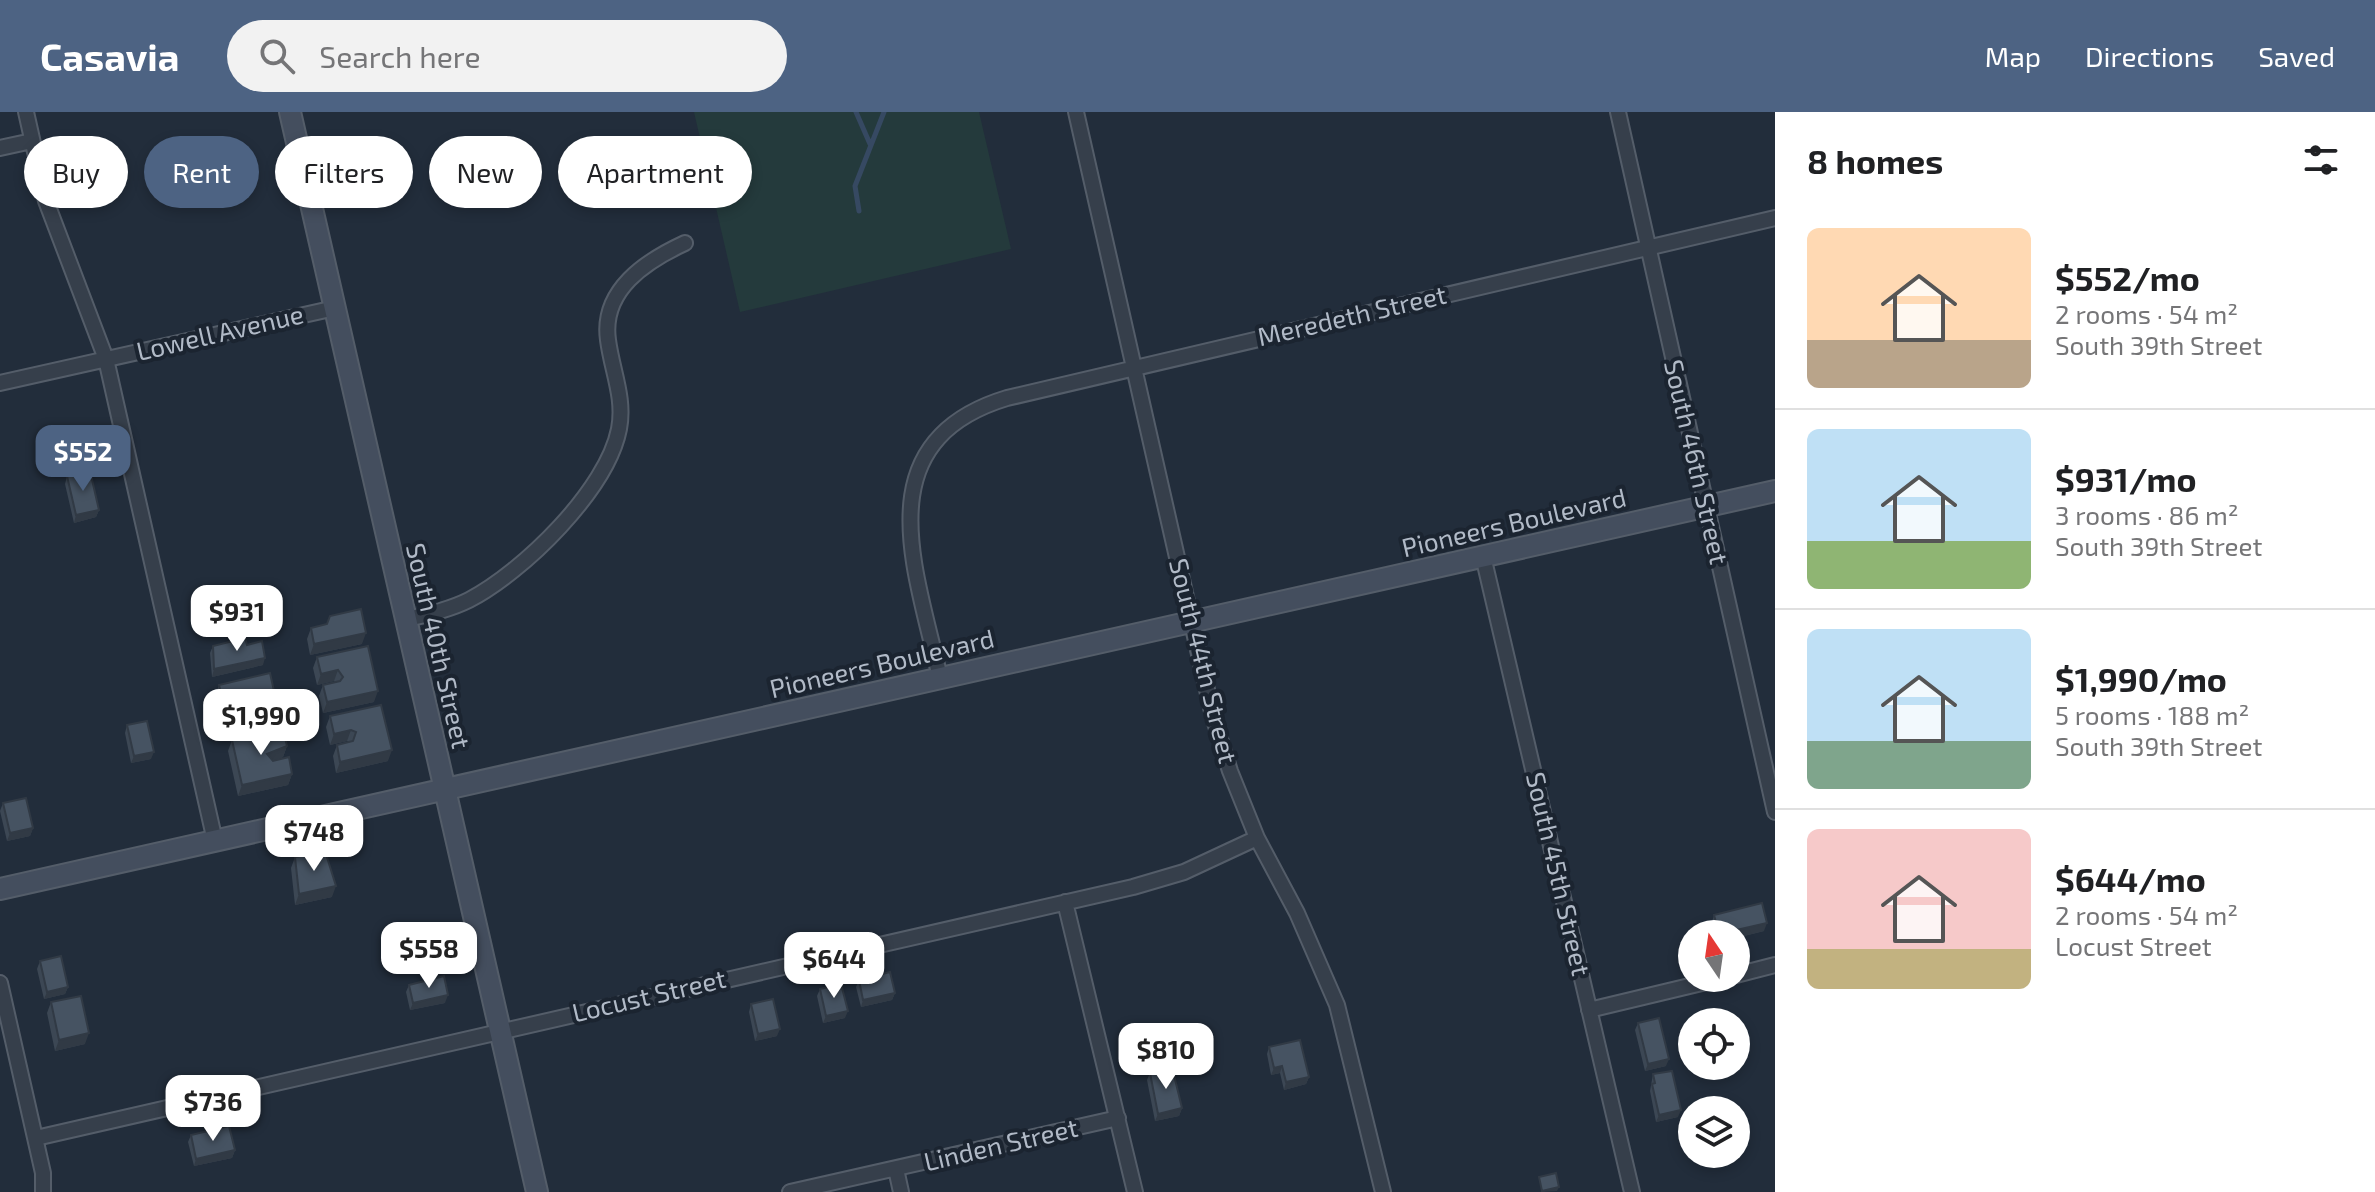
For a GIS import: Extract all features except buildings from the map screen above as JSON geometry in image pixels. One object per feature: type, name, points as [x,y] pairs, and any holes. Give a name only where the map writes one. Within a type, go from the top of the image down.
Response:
[{"type":"main road","name":"South 40th Street","points":[[290,112],[537,1192]]},
{"type":"main road","name":"Pioneers Boulevard","points":[[0,889],[1775,491]]},
{"type":"street","points":[[26,112],[31,136]]},
{"type":"street","name":"South 44th Street","points":[[1076,112],[1190,622],[1225,757],[1257,838],[1297,913],[1337,1005],[1383,1192]]},
{"type":"street","name":"South 46th Street","points":[[1618,112],[1775,812]]},
{"type":"street","points":[[0,148],[24,143]]},
{"type":"street","points":[[49,208],[106,359],[215,841]]},
{"type":"street","name":"Meredeth Street","points":[[940,678],[909,540],[908,516],[919,470],[939,438],[953,425],[989,403],[1775,218]]},
{"type":"street","points":[[406,619],[443,610],[492,585],[524,561],[575,506],[599,473],[618,433],[620,395],[607,326],[612,307],[618,293],[636,273],[653,259],[685,243]]},
{"type":"street","name":"Lowell Avenue","points":[[0,383],[335,308]]},
{"type":"street","name":"South 45th Street","points":[[1483,556],[1632,1192]]},
{"type":"street","name":"Locust Street","points":[[36,1138],[1171,877],[1257,838]]},
{"type":"street","points":[[1065,902],[1135,1192]]},
{"type":"street","points":[[1750,971],[1775,965]]},
{"type":"street","points":[[0,983],[36,1138],[43,1192]]},
{"type":"street","points":[[1589,1010],[1678,989]]},
{"type":"street","name":"Linden Street","points":[[790,1192],[1118,1118]]},
{"type":"street","points":[[896,1169],[901,1192]]},
{"type":"green space","points":[[694,112],[979,112],[1011,249],[740,312],[716,208],[752,208],[752,136],[700,136]]},
{"type":"waterway","points":[[856,112],[870,144]]},
{"type":"waterway","points":[[859,211],[855,186],[884,112]]}]
